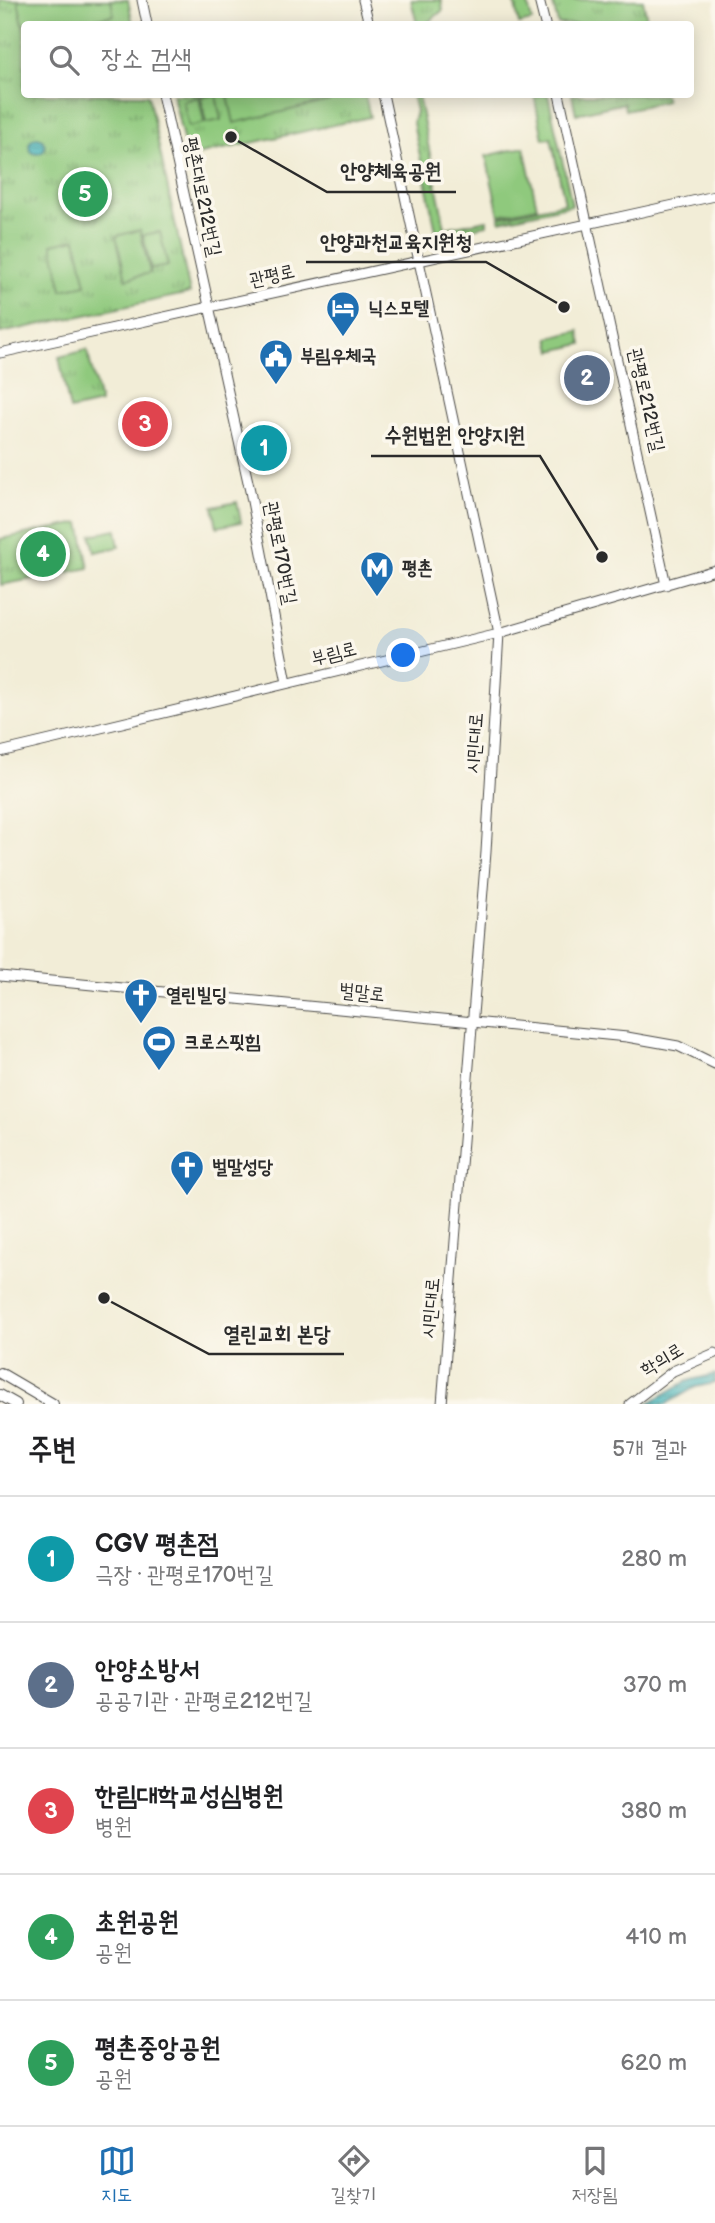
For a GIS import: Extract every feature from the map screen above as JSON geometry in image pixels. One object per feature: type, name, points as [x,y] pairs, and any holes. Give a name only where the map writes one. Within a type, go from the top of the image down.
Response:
[{"type":"main road","points":[[0,1373],[53,1404]]},
{"type":"main road","points":[[0,1395],[16,1404]]},
{"type":"street","points":[[142,0],[146,21]]},
{"type":"street","points":[[363,0],[368,21]]},
{"type":"street","points":[[539,0],[544,21]]},
{"type":"street","name":"평촌대로212번길","points":[[163,98],[208,308]]},
{"type":"street","name":"시민대로","points":[[384,98],[499,633],[442,1404]]},
{"type":"street","name":"관평로212번길","points":[[560,98],[666,585]]},
{"type":"street","name":"관평로","points":[[0,353],[715,196]]},
{"type":"street","name":"관평로170번길","points":[[208,308],[250,491],[287,683]]},
{"type":"street","name":"부림로","points":[[0,752],[499,633],[715,569]]},
{"type":"street","name":"벌말로","points":[[0,976],[638,1038],[678,1046],[715,1064]]},
{"type":"street","name":"학의로","points":[[630,1404],[673,1371],[715,1353]]},
{"type":"green space","points":[[0,0],[128,0],[132,21],[21,21],[21,98],[149,98],[190,293],[0,333]]},
{"type":"green space","points":[[18,0],[111,0],[114,15],[85,21],[22,21]]},
{"type":"green space","points":[[411,0],[441,0],[443,10],[430,21],[416,21]]},
{"type":"green space","points":[[514,0],[527,0],[532,21],[518,21]]},
{"type":"green space","points":[[552,0],[643,0],[647,21],[557,21]]},
{"type":"green space","points":[[174,98],[366,98],[370,117],[187,157]]},
{"type":"green space","points":[[199,98],[204,123],[189,127],[183,101]]},
{"type":"green space","points":[[201,98],[217,98],[221,120],[206,123]]},
{"type":"green space","points":[[228,98],[328,98],[329,101],[234,123]]},
{"type":"green space","points":[[413,98],[419,98],[445,228],[487,220],[487,225],[440,234],[436,231],[413,123],[416,111]]},
{"type":"green space","points":[[535,98],[549,98],[572,205],[500,221],[499,217],[565,203],[551,138],[543,139]]},
{"type":"green space","points":[[573,98],[665,98],[666,101],[625,110],[624,103],[576,114]]},
{"type":"green space","points":[[524,147],[537,207],[499,215],[486,156]]},
{"type":"green space","points":[[140,230],[150,273],[126,279],[116,236]]},
{"type":"green space","points":[[160,232],[168,266],[151,269],[143,235]]},
{"type":"green space","points":[[76,239],[86,285],[62,290],[52,244]]},
{"type":"green space","points":[[579,331],[582,344],[552,351],[549,338]]},
{"type":"green space","points":[[87,350],[100,403],[70,410],[59,357]]},
{"type":"green space","points":[[237,502],[241,522],[217,527],[213,507]]},
{"type":"green space","points":[[80,523],[89,568],[1,585],[0,539]]},
{"type":"green space","points":[[116,530],[119,547],[95,552],[91,535]]},
{"type":"water","points":[[37,138],[43,140],[43,152],[37,154],[31,152],[29,146],[31,140]]},
{"type":"water","points":[[715,1374],[715,1383],[696,1387],[666,1404],[647,1404],[687,1381]]},
{"type":"place","name":"안양체육공원","points":[[231,137]]},
{"type":"place","name":"평촌중앙공원","points":[[85,194]]},
{"type":"place","name":"안양과천교육지원청","points":[[564,307]]},
{"type":"place","name":"닉스모텔","points":[[343,338]]},
{"type":"place","name":"안양소방서","points":[[587,378]]},
{"type":"place","name":"부림우체국","points":[[276,386]]},
{"type":"place","name":"한림대학교성심병원","points":[[145,424]]},
{"type":"place","name":"CGV 평촌점","points":[[264,448]]},
{"type":"place","name":"초원공원","points":[[43,554]]},
{"type":"place","name":"수원법원 안양지원","points":[[602,557]]},
{"type":"place","name":"평촌","points":[[377,598]]},
{"type":"place","name":"열린빌딩","points":[[141,1025]]},
{"type":"place","name":"크로스핏힘","points":[[159,1072]]},
{"type":"place","name":"벌말성당","points":[[187,1197]]},
{"type":"place","name":"열린교회 본당","points":[[104,1298]]}]
